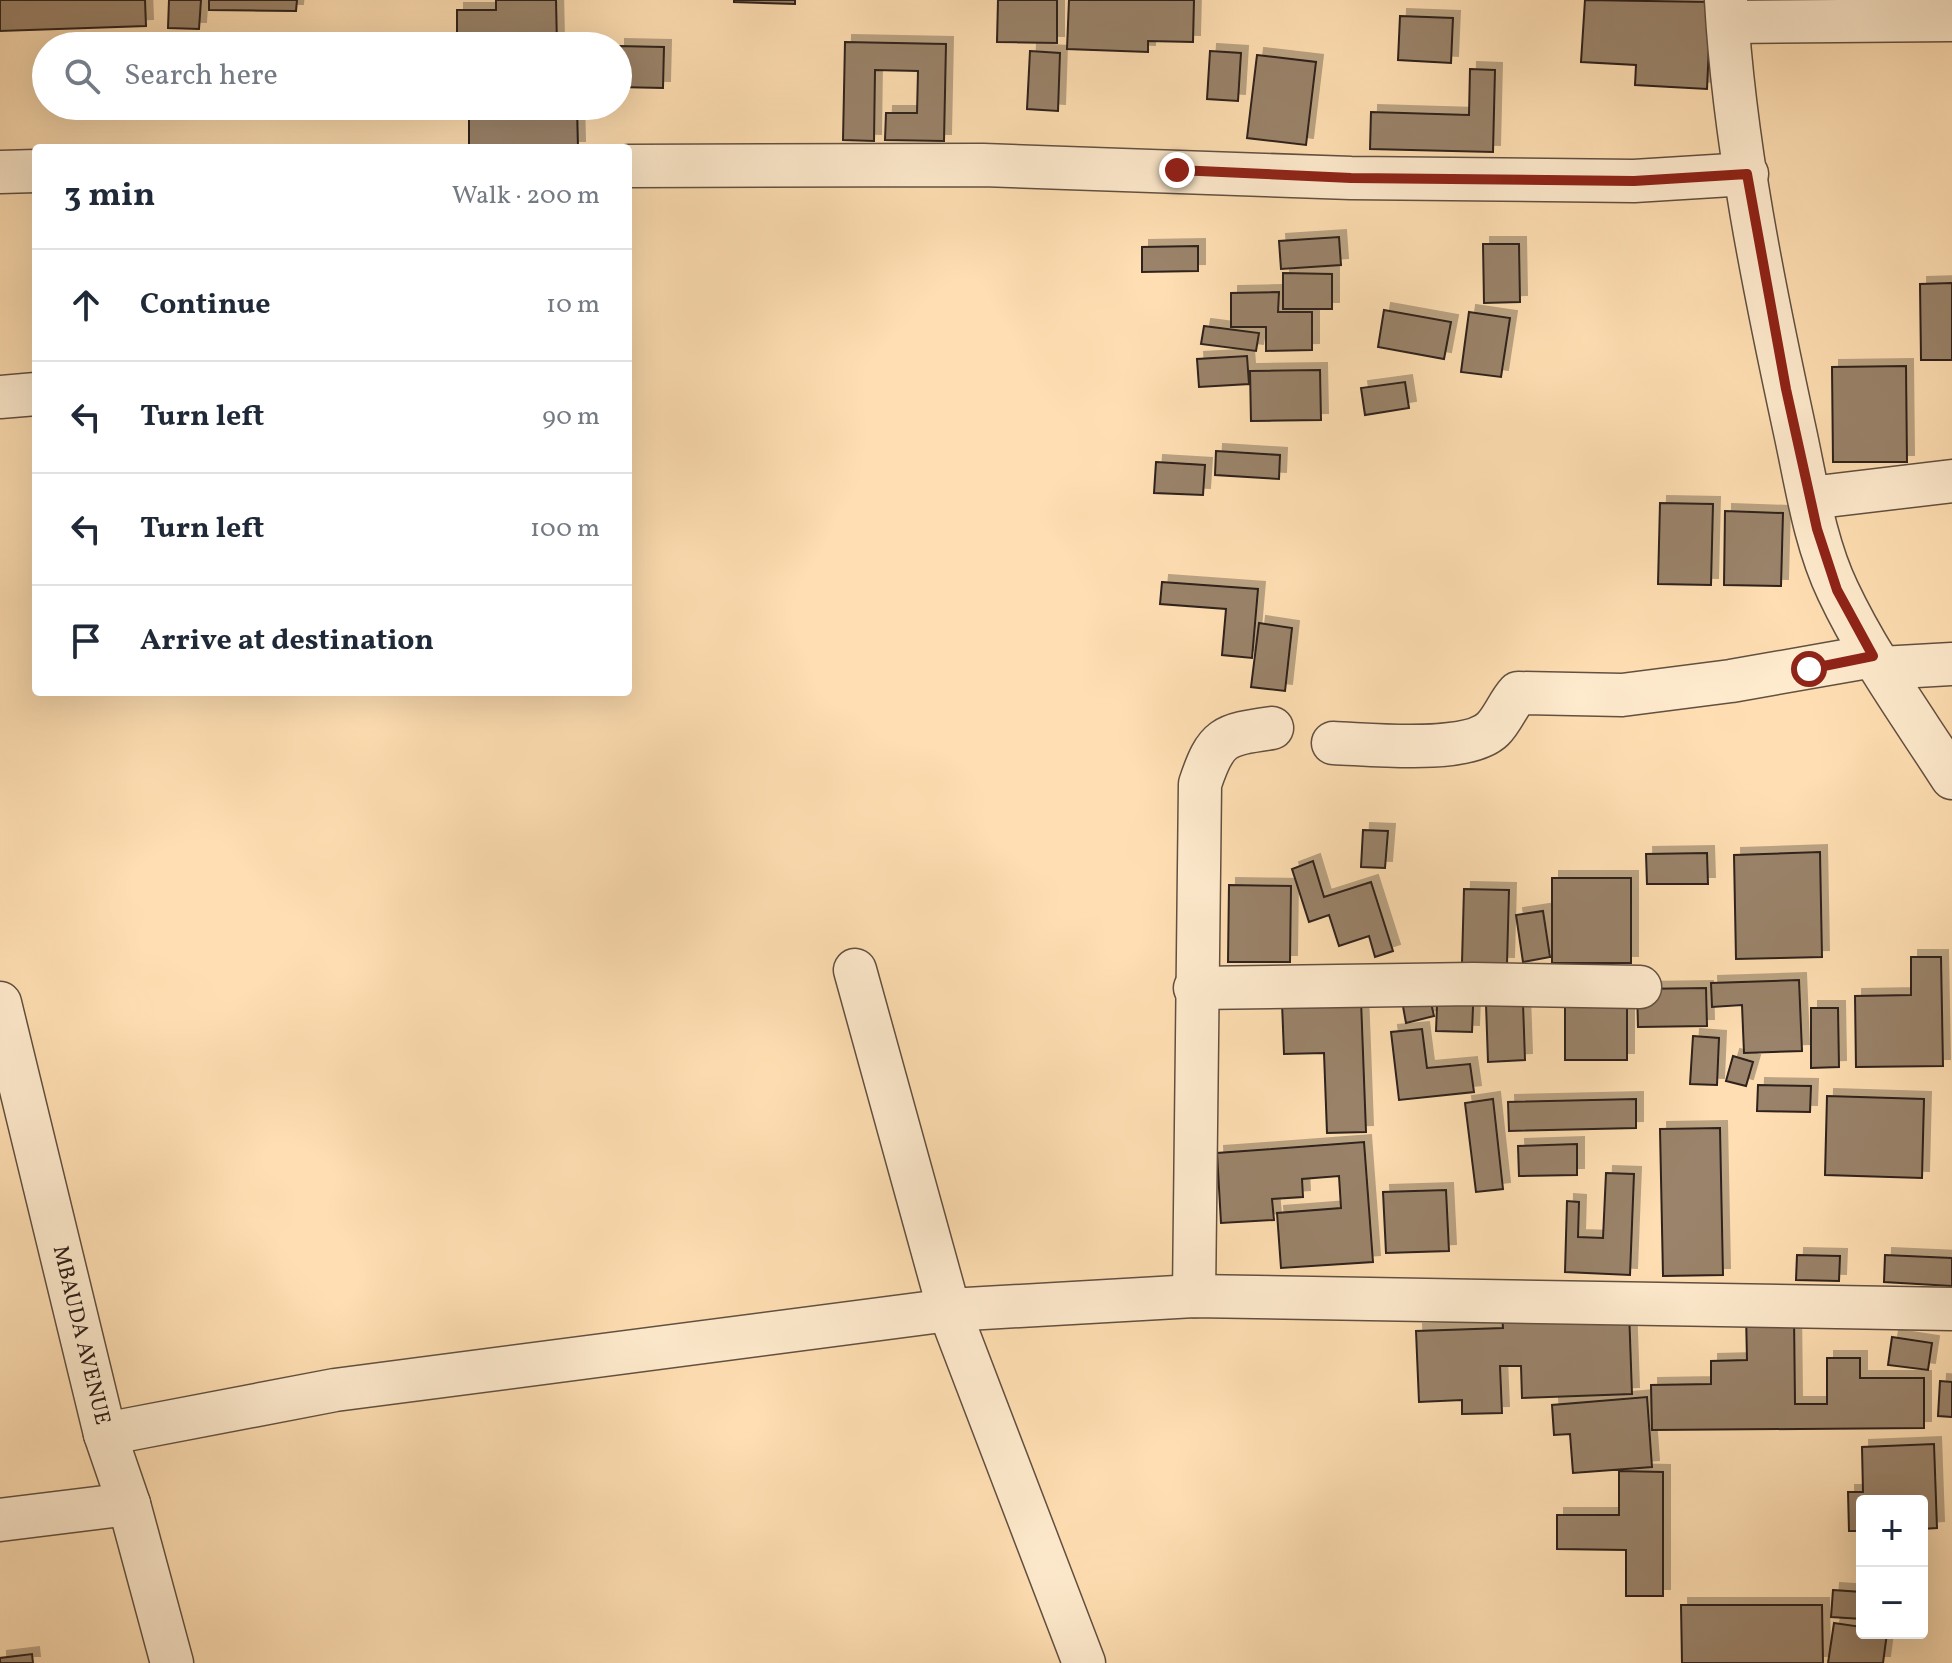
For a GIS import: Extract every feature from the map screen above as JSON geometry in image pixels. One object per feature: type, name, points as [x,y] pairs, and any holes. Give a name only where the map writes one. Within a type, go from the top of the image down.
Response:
[{"type":"street","points":[[1952,20],[1727,11],[1747,174],[1810,498],[1837,590],[1877,662],[1952,778]]},
{"type":"street","points":[[632,166],[983,165],[1351,178],[1619,181],[1685,180],[1747,174]]},
{"type":"street","points":[[0,172],[32,171]]},
{"type":"street","points":[[0,397],[32,394]]},
{"type":"street","points":[[1810,498],[1952,481]]},
{"type":"street","points":[[1333,743],[1437,744],[1471,739],[1492,730],[1518,693],[1622,695],[1877,662],[1952,664]]},
{"type":"street","points":[[1194,1296],[1195,988],[1200,784],[1211,750],[1225,736],[1272,728]]},
{"type":"street","points":[[855,970],[949,1310],[1084,1663]]},
{"type":"street","points":[[1195,988],[1473,984],[1640,987]]},
{"type":"street","name":"MBAUDA AVENUE","points":[[0,1003],[15,1136],[129,1504],[172,1663]]},
{"type":"street","points":[[105,1434],[335,1390],[949,1310],[1194,1296],[1952,1309]]},
{"type":"street","points":[[0,1520],[129,1504]]},
{"type":"building","points":[[0,0],[145,0],[146,26],[0,31]]},
{"type":"building","points":[[169,0],[201,0],[199,29],[168,28]]},
{"type":"building","points":[[209,0],[297,0],[296,11],[209,10]]},
{"type":"building","points":[[496,0],[556,0],[557,32],[457,32],[457,10],[496,10]]},
{"type":"building","points":[[795,0],[795,4],[734,2]]},
{"type":"building","points":[[998,0],[1057,0],[1057,43],[997,42]]},
{"type":"building","points":[[1069,0],[1194,0],[1193,42],[1148,41],[1148,52],[1067,49]]},
{"type":"building","points":[[1585,0],[1711,2],[1707,89],[1635,85],[1636,65],[1581,62]]},
{"type":"building","points":[[1400,16],[1453,18],[1451,63],[1398,60]]},
{"type":"building","points":[[845,42],[946,44],[944,141],[885,140],[886,113],[917,113],[918,71],[875,70],[874,141],[843,140]]},
{"type":"building","points":[[632,46],[664,47],[663,88],[632,87]]},
{"type":"building","points":[[1030,51],[1060,53],[1058,111],[1027,109]]},
{"type":"building","points":[[1210,51],[1241,53],[1238,101],[1207,99]]},
{"type":"building","points":[[1257,55],[1316,62],[1306,145],[1247,138]]},
{"type":"building","points":[[1470,69],[1495,70],[1493,152],[1370,149],[1371,112],[1469,115]]},
{"type":"building","points":[[469,120],[577,120],[578,144],[469,144]]},
{"type":"building","points":[[1339,237],[1341,265],[1281,269],[1279,241]]},
{"type":"building","points":[[1483,244],[1519,244],[1520,302],[1484,303]]},
{"type":"building","points":[[1198,246],[1198,271],[1142,272],[1142,247]]},
{"type":"building","points":[[1283,273],[1332,274],[1332,309],[1283,309]]},
{"type":"building","points":[[1952,283],[1952,360],[1921,360],[1920,284]]},
{"type":"building","points":[[1279,292],[1278,312],[1312,312],[1312,350],[1266,351],[1266,327],[1231,327],[1231,293]]},
{"type":"building","points":[[1384,310],[1451,322],[1444,359],[1378,347]]},
{"type":"building","points":[[1469,312],[1510,318],[1501,377],[1461,372]]},
{"type":"building","points":[[1204,326],[1259,333],[1256,351],[1201,344]]},
{"type":"building","points":[[1247,356],[1249,384],[1199,387],[1197,359]]},
{"type":"building","points":[[1906,366],[1907,462],[1833,462],[1832,367]]},
{"type":"building","points":[[1320,370],[1321,420],[1251,421],[1250,371]]},
{"type":"building","points":[[1405,382],[1409,408],[1365,415],[1361,388]]},
{"type":"building","points":[[1216,451],[1280,455],[1279,479],[1215,475]]},
{"type":"building","points":[[1156,462],[1205,465],[1203,495],[1154,493]]},
{"type":"building","points":[[1660,503],[1713,504],[1711,585],[1658,584]]},
{"type":"building","points":[[1725,511],[1783,513],[1781,586],[1724,585]]},
{"type":"building","points":[[1162,582],[1258,589],[1252,658],[1222,655],[1226,609],[1160,604]]},
{"type":"building","points":[[1259,623],[1292,628],[1285,691],[1251,687]]},
{"type":"building","points":[[1363,830],[1388,831],[1385,868],[1361,867]]},
{"type":"building","points":[[1820,852],[1822,957],[1736,959],[1734,855]]},
{"type":"building","points":[[1707,853],[1708,884],[1647,884],[1646,854]]},
{"type":"building","points":[[1313,861],[1324,897],[1371,882],[1393,951],[1375,957],[1369,936],[1339,946],[1329,915],[1309,922],[1292,869]]},
{"type":"building","points":[[1552,878],[1631,878],[1631,963],[1552,963]]},
{"type":"building","points":[[1229,885],[1291,886],[1290,962],[1228,962]]},
{"type":"building","points":[[1464,889],[1509,890],[1507,964],[1462,963]]},
{"type":"building","points":[[1543,911],[1550,957],[1523,962],[1516,915]]},
{"type":"building","points":[[1911,957],[1941,957],[1943,1066],[1856,1067],[1855,996],[1911,995]]},
{"type":"building","points":[[1799,980],[1802,1051],[1744,1053],[1742,1005],[1712,1007],[1711,983]]},
{"type":"building","points":[[1438,981],[1474,982],[1472,1032],[1436,1031]]},
{"type":"building","points":[[1706,988],[1707,1026],[1638,1027],[1637,989]]},
{"type":"building","points":[[1565,992],[1627,992],[1627,1060],[1565,1060]]},
{"type":"building","points":[[1429,994],[1434,1016],[1406,1023],[1402,1001]]},
{"type":"building","points":[[1361,1000],[1366,1132],[1327,1133],[1324,1053],[1284,1054],[1282,1003]]},
{"type":"building","points":[[1523,1003],[1525,1060],[1488,1062],[1486,1004]]},
{"type":"building","points":[[1811,1008],[1838,1008],[1839,1067],[1811,1068]]},
{"type":"building","points":[[1422,1029],[1427,1068],[1470,1064],[1474,1092],[1399,1100],[1391,1032]]},
{"type":"building","points":[[1693,1036],[1719,1038],[1717,1085],[1690,1084]]},
{"type":"building","points":[[1733,1056],[1753,1062],[1746,1086],[1726,1081]]},
{"type":"building","points":[[1758,1085],[1811,1086],[1810,1112],[1757,1111]]},
{"type":"building","points":[[1827,1096],[1924,1099],[1922,1178],[1825,1175]]},
{"type":"building","points":[[1493,1099],[1503,1189],[1476,1192],[1465,1103]]},
{"type":"building","points":[[1636,1099],[1636,1128],[1509,1131],[1508,1102]]},
{"type":"building","points":[[1720,1128],[1723,1275],[1663,1276],[1660,1129]]},
{"type":"building","points":[[1364,1142],[1373,1262],[1281,1268],[1277,1213],[1341,1208],[1339,1176],[1302,1179],[1303,1197],[1272,1199],[1274,1220],[1221,1223],[1217,1153]]},
{"type":"building","points":[[1577,1144],[1577,1175],[1519,1176],[1518,1146]]},
{"type":"building","points":[[1606,1173],[1634,1174],[1630,1275],[1565,1272],[1567,1201],[1579,1202],[1578,1237],[1603,1238]]},
{"type":"building","points":[[1446,1190],[1449,1251],[1386,1253],[1383,1192]]},
{"type":"building","points":[[1797,1255],[1840,1256],[1839,1281],[1796,1280]]},
{"type":"building","points":[[1885,1255],[1952,1258],[1952,1286],[1884,1282]]},
{"type":"building","points":[[1629,1310],[1632,1394],[1522,1398],[1521,1366],[1500,1366],[1502,1413],[1462,1414],[1462,1400],[1419,1402],[1416,1331],[1503,1328],[1502,1314]]},
{"type":"building","points":[[1746,1314],[1794,1314],[1795,1404],[1827,1404],[1827,1358],[1860,1358],[1860,1378],[1924,1378],[1924,1428],[1652,1430],[1651,1385],[1711,1384],[1711,1361],[1747,1360]]},
{"type":"building","points":[[1892,1337],[1932,1343],[1928,1370],[1888,1365]]},
{"type":"building","points":[[1940,1381],[1952,1382],[1952,1417],[1938,1416]]},
{"type":"building","points":[[1647,1397],[1652,1467],[1573,1473],[1570,1434],[1554,1435],[1552,1405]]},
{"type":"building","points":[[1934,1444],[1937,1528],[1928,1529],[1928,1495],[1856,1495],[1856,1531],[1849,1531],[1848,1492],[1863,1492],[1862,1447]]},
{"type":"building","points":[[1619,1471],[1663,1472],[1663,1596],[1626,1596],[1626,1550],[1557,1549],[1557,1515],[1619,1515]]},
{"type":"building","points":[[1833,1590],[1856,1592],[1856,1619],[1831,1617]]},
{"type":"building","points":[[1681,1605],[1822,1605],[1823,1663],[1682,1663]]},
{"type":"building","points":[[1834,1623],[1856,1626],[1856,1639],[1886,1639],[1883,1663],[1828,1663]]},
{"type":"building","points":[[32,1654],[33,1663],[0,1663],[0,1658]]},
{"type":"route","points":[[1177,170],[1351,178],[1634,181],[1747,174],[1786,389],[1817,529],[1837,590],[1873,656],[1809,669]]}]
